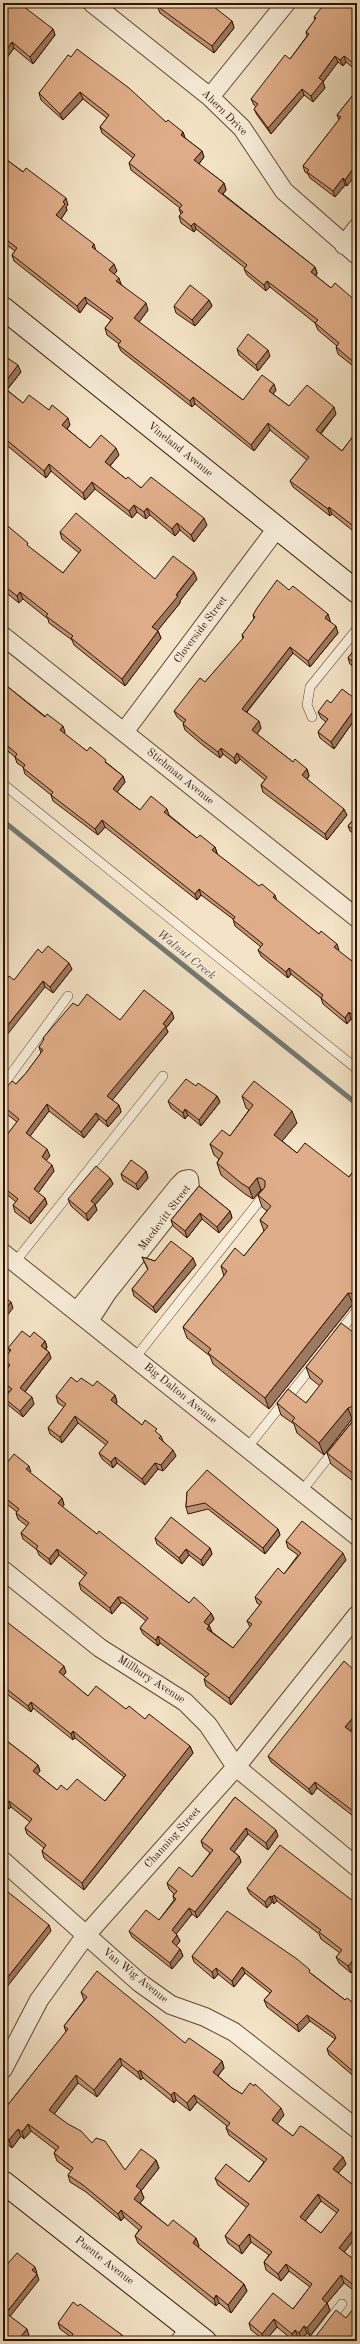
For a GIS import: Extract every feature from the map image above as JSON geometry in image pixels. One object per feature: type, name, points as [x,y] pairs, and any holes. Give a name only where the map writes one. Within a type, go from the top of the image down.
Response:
[{"type":"street","name":"Ahern Drive","points":[[92,3],[210,97],[242,128],[284,191],[350,250]]},
{"type":"street","points":[[210,97],[286,3]]},
{"type":"street","points":[[350,250],[357,228]]},
{"type":"street","name":"Vineland Avenue","points":[[3,308],[357,592]]},
{"type":"street","name":"Cloverside Street","points":[[124,732],[277,528]]},
{"type":"street","name":"Stichman Avenue","points":[[3,636],[357,918]]},
{"type":"street","name":"Macdevitt Street","points":[[189,1179],[190,1188],[101,1301],[83,1316],[178,1186],[184,1180],[189,1179]]},
{"type":"street","name":"Big Dalton Avenue","points":[[9,1257],[357,1536]]},
{"type":"street","name":"Millbury Avenue","points":[[3,1570],[100,1648],[185,1702],[208,1725],[236,1767],[357,1867]]},
{"type":"street","name":"Channing Street","points":[[3,2069],[39,2000],[86,1935],[236,1767],[357,1615]]},
{"type":"street","name":"Van Wig Avenue","points":[[3,1861],[140,1983],[171,2005],[205,2017],[234,2032],[357,2129]]},
{"type":"street","name":"Puente Avenue","points":[[3,2182],[192,2337]]},
{"type":"lane","points":[[312,717],[307,705],[310,688],[357,629]]},
{"type":"lane","points":[[3,784],[357,1069]]},
{"type":"lane","points":[[3,1085],[68,996]]},
{"type":"lane","points":[[9,1257],[163,1076]]},
{"type":"lane","points":[[135,1358],[264,1195]]},
{"type":"lane","points":[[332,1341],[357,1310]]},
{"type":"lane","points":[[247,1448],[322,1354]]},
{"type":"lane","points":[[301,1492],[342,1441]]},
{"type":"lane","points":[[314,2341],[342,2304]]},
{"type":"building","points":[[3,3],[19,3],[53,29],[30,57],[12,42],[3,54]]},
{"type":"building","points":[[160,3],[209,3],[232,21],[212,46],[157,6]]},
{"type":"building","points":[[325,3],[357,3],[357,66],[344,56],[340,60],[335,56],[319,78],[323,81],[311,96],[302,89],[268,128],[254,109],[258,104],[251,99],[285,55],[290,59],[309,34],[306,32],[316,18],[314,17]]},
{"type":"building","points":[[77,49],[129,88],[166,122],[168,120],[183,132],[181,135],[202,151],[194,160],[224,183],[218,191],[315,267],[311,272],[331,288],[335,283],[357,302],[357,365],[336,347],[339,343],[315,323],[318,320],[267,281],[264,285],[244,269],[247,265],[194,223],[191,226],[179,216],[183,212],[179,209],[182,205],[129,163],[135,155],[100,127],[109,115],[80,92],[60,114],[39,93],[68,55],[71,57]]},
{"type":"building","points":[[357,90],[357,163],[345,180],[343,178],[333,191],[307,172],[309,170],[303,166],[341,117],[337,115]]},
{"type":"building","points":[[3,157],[23,172],[26,168],[66,198],[63,202],[65,204],[56,215],[94,244],[92,247],[114,264],[109,270],[119,278],[116,281],[146,303],[134,318],[243,400],[262,375],[274,384],[269,391],[289,406],[307,385],[334,407],[316,430],[342,451],[357,431],[357,529],[329,507],[328,509],[290,481],[309,457],[268,423],[251,445],[193,397],[190,401],[118,345],[121,341],[105,328],[113,318],[85,297],[77,306],[12,255],[17,248],[3,237]]},
{"type":"building","points":[[190,285],[209,300],[192,320],[174,306]]},
{"type":"building","points":[[248,334],[268,350],[256,365],[237,349]]},
{"type":"building","points":[[3,355],[18,365],[3,385]]},
{"type":"building","points":[[3,387],[23,403],[29,395],[49,410],[52,405],[68,418],[62,425],[90,448],[101,435],[116,448],[105,462],[126,479],[128,477],[141,488],[151,477],[204,518],[191,535],[177,523],[172,529],[147,508],[144,512],[134,505],[129,511],[92,482],[83,493],[49,464],[44,471],[3,437]]},
{"type":"building","points":[[76,513],[155,579],[173,556],[194,572],[176,595],[178,596],[152,627],[158,631],[122,679],[71,638],[73,636],[46,616],[48,614],[20,592],[17,596],[3,585],[3,522],[28,543],[27,545],[63,573],[81,550],[60,532]]},
{"type":"building","points":[[277,580],[289,590],[293,586],[328,614],[325,618],[336,626],[308,661],[290,647],[242,709],[259,721],[252,730],[293,762],[295,759],[307,769],[302,775],[344,809],[325,834],[261,785],[267,777],[237,753],[234,758],[221,748],[218,752],[183,724],[186,720],[174,711],[200,678],[205,682],[244,637],[242,635],[255,617],[253,615],[257,608]]},
{"type":"building","points":[[357,646],[357,665],[348,658]]},
{"type":"building","points":[[3,683],[45,717],[47,714],[63,726],[60,730],[87,751],[90,747],[106,760],[105,762],[123,776],[113,789],[140,810],[151,796],[167,809],[164,812],[197,838],[200,835],[215,847],[212,850],[259,886],[262,884],[275,895],[273,897],[319,934],[321,931],[337,944],[334,947],[357,965],[357,1019],[349,1012],[345,1018],[321,998],[323,995],[289,968],[286,972],[258,950],[263,944],[233,920],[235,917],[199,889],[195,894],[102,820],[95,829],[51,795],[53,792],[23,768],[25,765],[15,757],[17,754],[3,742]]},
{"type":"building","points":[[342,689],[357,700],[357,706],[331,742],[318,732],[328,719],[318,712],[327,700],[331,703]]},
{"type":"building","points":[[357,815],[357,832],[348,826]]},
{"type":"building","points":[[48,946],[69,963],[50,987],[43,981],[3,1031],[3,985],[9,976],[14,980],[38,949],[42,953]]},
{"type":"building","points":[[144,990],[172,1012],[163,1024],[166,1026],[107,1096],[119,1105],[106,1121],[96,1113],[81,1132],[47,1104],[26,1133],[47,1149],[42,1157],[52,1165],[34,1189],[45,1198],[29,1218],[13,1205],[18,1199],[3,1187],[3,1140],[19,1119],[3,1106],[3,1088],[4,1087],[5,1089],[12,1081],[16,1084],[26,1073],[43,1050],[39,1047],[44,1039],[43,1038],[73,1003],[78,1006],[87,994],[120,1020]]},
{"type":"building","points":[[186,1079],[196,1086],[198,1083],[217,1096],[199,1120],[185,1109],[183,1113],[168,1101]]},
{"type":"building","points":[[254,1081],[292,1111],[274,1135],[297,1153],[305,1143],[349,1177],[357,1166],[357,1294],[348,1293],[265,1398],[208,1353],[211,1349],[183,1327],[227,1271],[221,1266],[235,1248],[244,1256],[268,1226],[260,1220],[271,1206],[258,1195],[265,1187],[265,1181],[261,1178],[257,1178],[249,1188],[241,1183],[217,1163],[223,1153],[210,1144],[222,1130],[230,1136],[253,1105],[242,1096]]},
{"type":"building","points":[[131,1160],[146,1171],[136,1184],[121,1174]]},
{"type":"building","points":[[96,1166],[110,1178],[91,1201],[95,1204],[86,1214],[68,1199]]},
{"type":"building","points":[[199,1186],[230,1211],[217,1227],[200,1213],[185,1231],[171,1220]]},
{"type":"building","points":[[171,1241],[193,1258],[153,1307],[132,1289],[148,1269],[142,1257],[155,1261]]},
{"type":"building","points":[[3,1296],[11,1302],[3,1312]]},
{"type":"building","points":[[341,1323],[357,1335],[357,1407],[353,1406],[348,1408],[319,1443],[292,1421],[295,1418],[277,1403],[288,1389],[306,1403],[323,1381],[306,1367]]},
{"type":"building","points":[[22,1331],[30,1337],[34,1332],[45,1341],[41,1346],[49,1352],[20,1388],[32,1397],[20,1411],[4,1398],[12,1389],[3,1382],[3,1374],[10,1365],[4,1359],[11,1350],[8,1348]]},
{"type":"building","points":[[71,1377],[77,1382],[81,1378],[93,1386],[97,1381],[115,1395],[111,1400],[142,1425],[145,1420],[157,1429],[155,1431],[161,1436],[159,1438],[173,1450],[161,1465],[155,1463],[142,1479],[115,1457],[111,1462],[99,1453],[108,1442],[75,1416],[60,1437],[48,1428],[66,1404],[56,1396]]},
{"type":"building","points":[[357,1416],[357,1471],[354,1474],[327,1453]]},
{"type":"building","points":[[14,1454],[29,1466],[26,1469],[62,1498],[58,1503],[97,1534],[99,1531],[189,1603],[194,1597],[211,1613],[204,1622],[209,1626],[207,1629],[233,1648],[252,1624],[247,1621],[262,1602],[255,1597],[278,1568],[284,1574],[301,1553],[286,1541],[302,1521],[343,1553],[229,1698],[204,1679],[209,1674],[158,1636],[156,1640],[140,1628],[148,1618],[121,1597],[118,1597],[110,1608],[79,1583],[87,1573],[57,1549],[49,1559],[36,1549],[38,1546],[21,1533],[29,1523],[16,1513],[19,1509],[3,1496],[3,1462],[6,1464]]},
{"type":"building","points":[[207,1470],[278,1529],[263,1548],[205,1503],[186,1507],[187,1492]]},
{"type":"building","points":[[171,1517],[210,1548],[201,1560],[186,1549],[179,1558],[155,1538]]},
{"type":"building","points":[[3,1619],[64,1666],[59,1672],[88,1696],[96,1686],[126,1709],[129,1706],[145,1719],[149,1714],[190,1746],[82,1883],[42,1851],[46,1845],[25,1828],[32,1819],[9,1801],[7,1803],[3,1800],[3,1738],[38,1765],[33,1771],[57,1790],[61,1785],[67,1790],[77,1779],[105,1801],[126,1775],[73,1731],[71,1734],[31,1702],[28,1706],[3,1686]]},
{"type":"building","points":[[344,1661],[354,1670],[357,1667],[357,1713],[345,1727],[357,1736],[357,1744],[354,1748],[357,1750],[357,1814],[315,1782],[309,1789],[268,1756]]},
{"type":"building","points":[[235,1797],[276,1830],[266,1843],[246,1828],[230,1849],[239,1856],[195,1912],[189,1908],[172,1930],[177,1935],[172,1942],[180,1949],[170,1963],[129,1931],[146,1910],[159,1920],[176,1899],[173,1896],[177,1891],[167,1883],[179,1867],[192,1877],[213,1850],[201,1841]]},
{"type":"building","points":[[280,1845],[357,1904],[357,1958],[356,1957],[348,1966],[336,1957],[342,1950],[319,1932],[321,1930],[274,1895],[272,1897],[270,1896],[265,1902],[247,1888]]},
{"type":"building","points":[[8,1892],[49,1925],[3,1983],[3,1897],[4,1898]]},
{"type":"building","points":[[227,1911],[297,1959],[310,1970],[309,1972],[345,2000],[347,1998],[357,2006],[357,2073],[355,2073],[327,2049],[336,2038],[334,2034],[307,2015],[297,2025],[264,2000],[272,1991],[242,1967],[232,1981],[216,1968],[212,1972],[192,1956]]},
{"type":"building","points":[[97,1971],[185,2043],[189,2038],[222,2061],[213,2072],[232,2088],[242,2094],[250,2083],[254,2086],[255,2084],[281,2108],[272,2120],[293,2136],[300,2126],[303,2127],[343,2157],[333,2169],[357,2188],[357,2225],[339,2248],[357,2262],[357,2288],[341,2275],[322,2299],[327,2303],[307,2328],[304,2326],[299,2333],[295,2330],[292,2334],[274,2319],[262,2334],[249,2323],[273,2293],[293,2309],[312,2284],[286,2264],[278,2274],[264,2262],[272,2252],[249,2234],[239,2246],[225,2236],[249,2204],[215,2178],[226,2164],[249,2182],[267,2159],[226,2128],[230,2123],[194,2095],[187,2103],[174,2092],[171,2095],[140,2070],[138,2072],[120,2058],[94,2090],[76,2075],[49,2110],[68,2124],[81,2131],[92,2143],[96,2138],[105,2141],[125,2170],[141,2149],[156,2160],[136,2186],[141,2190],[134,2199],[168,2226],[173,2220],[196,2238],[193,2243],[244,2284],[228,2305],[216,2295],[214,2299],[135,2236],[142,2227],[121,2210],[118,2214],[83,2185],[68,2175],[73,2168],[54,2153],[59,2147],[28,2124],[22,2132],[18,2129],[9,2140],[3,2136],[3,2111],[68,2029],[64,2026],[87,1997],[81,1992]],"holes":[[[318,2194],[339,2210],[321,2233],[300,2217]]]},
{"type":"building","points":[[17,2253],[35,2267],[32,2270],[37,2274],[6,2313],[27,2329],[17,2341],[3,2341],[3,2267],[4,2268]]},
{"type":"building","points":[[73,2302],[78,2306],[80,2304],[122,2335],[118,2340],[119,2341],[68,2341],[73,2334],[58,2323]]},
{"type":"building","points":[[357,2304],[357,2341],[323,2341],[316,2336],[336,2310],[346,2318]]},
{"type":"waterway","name":"Walnut Creek","points":[[3,821],[357,1104]]}]
